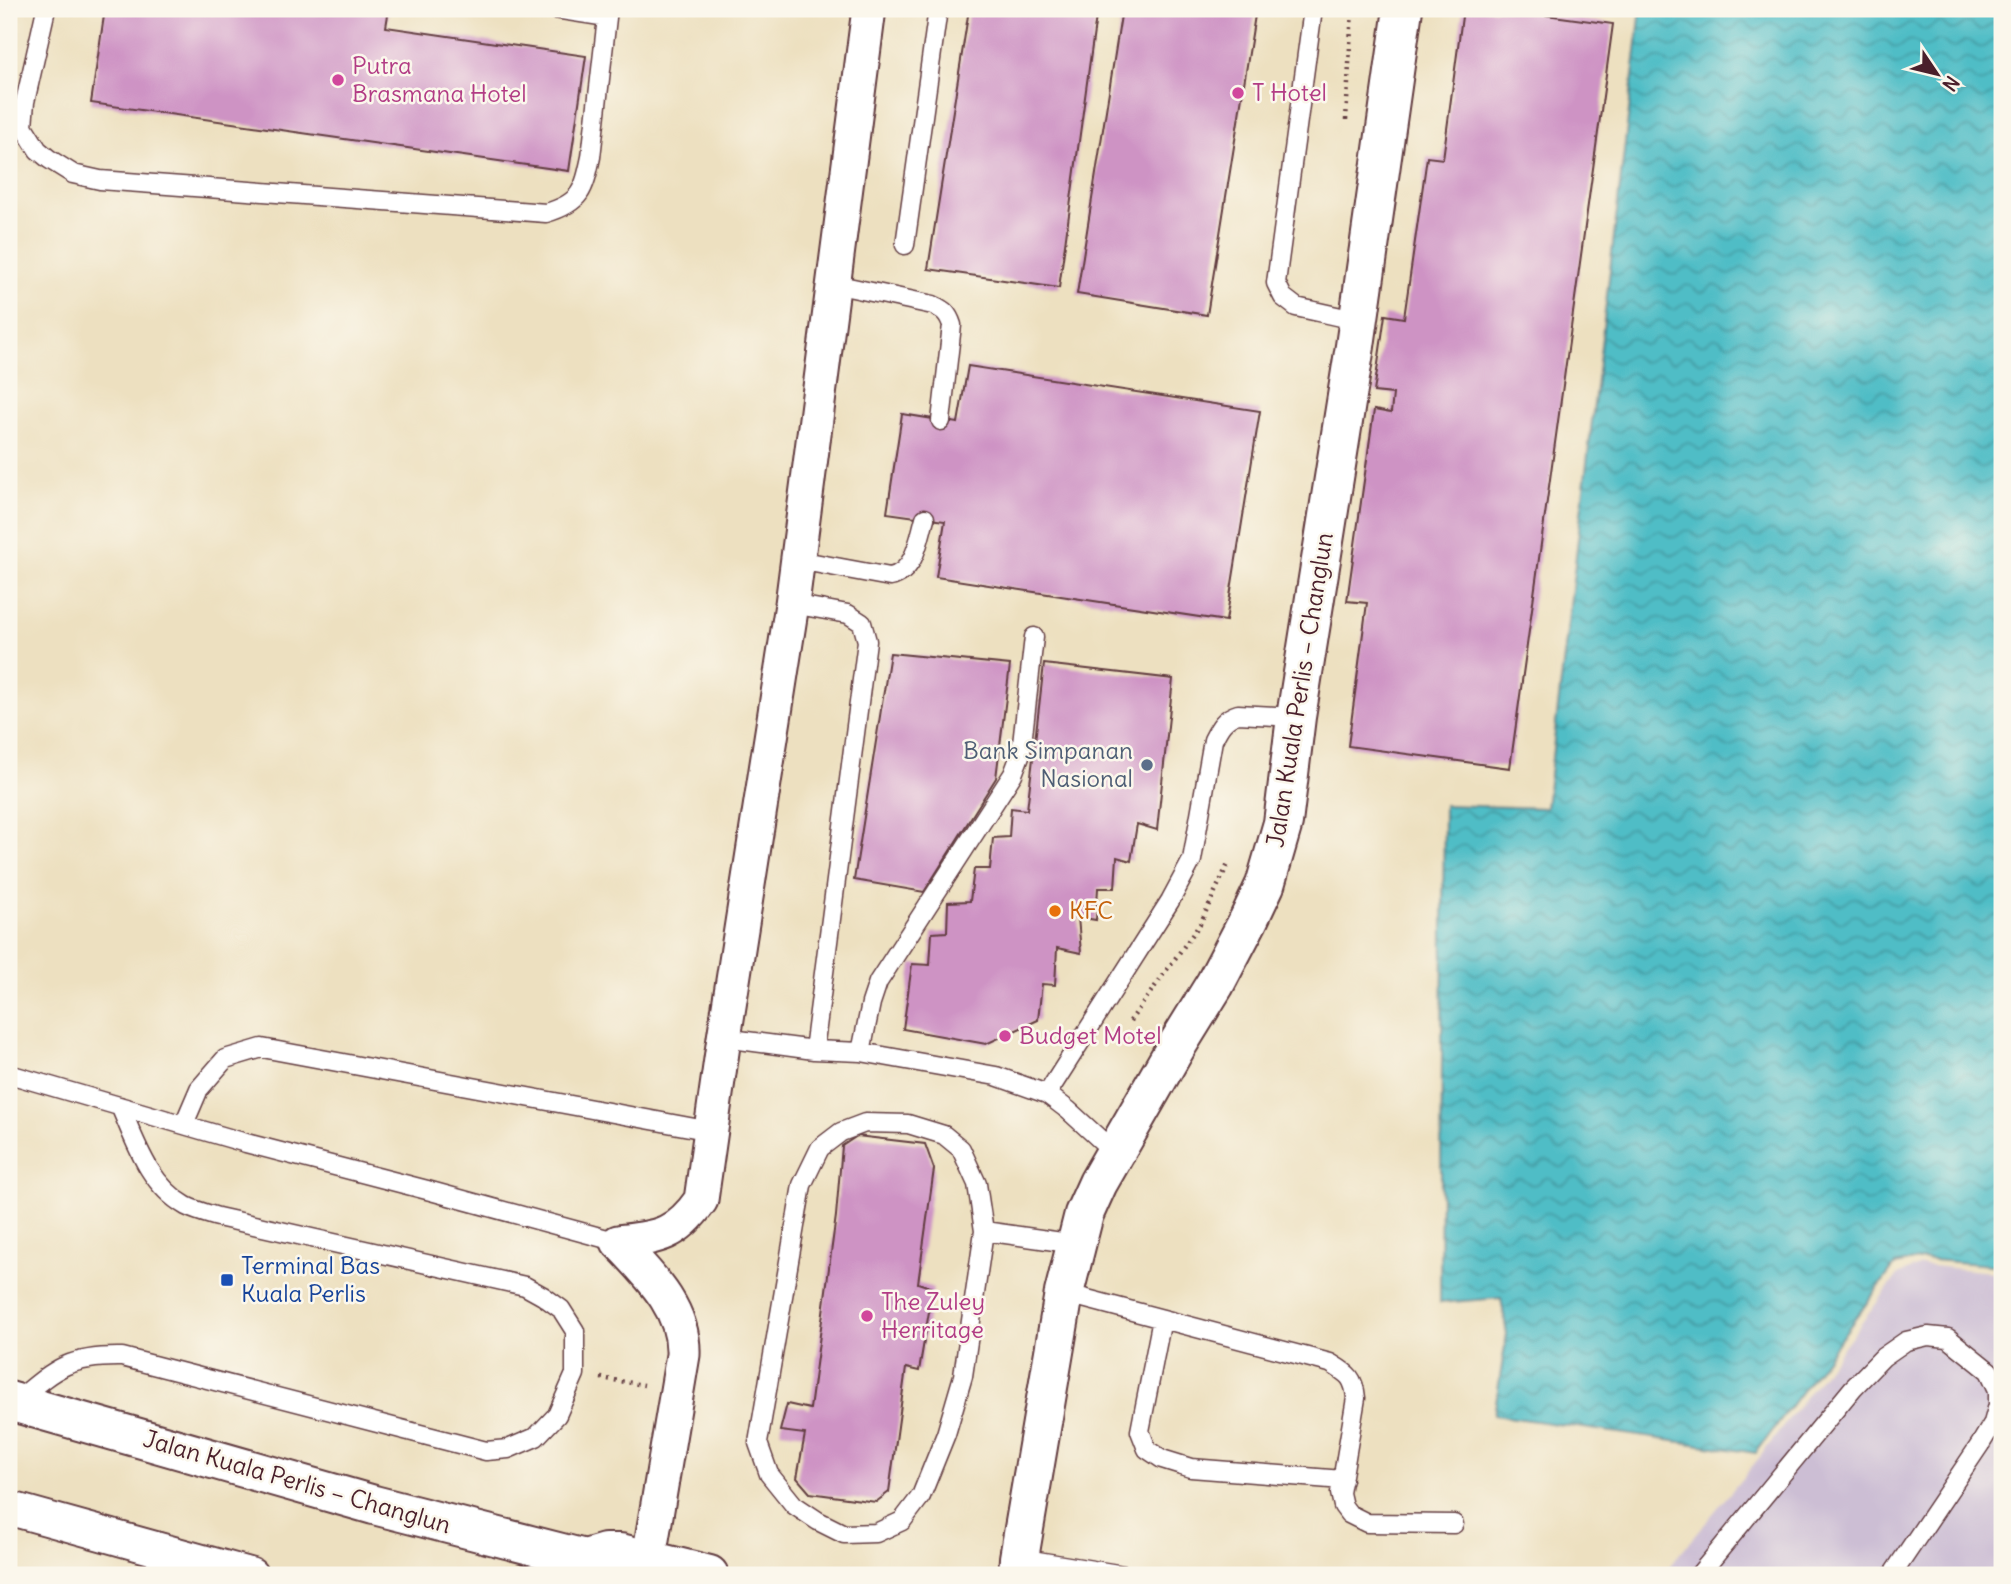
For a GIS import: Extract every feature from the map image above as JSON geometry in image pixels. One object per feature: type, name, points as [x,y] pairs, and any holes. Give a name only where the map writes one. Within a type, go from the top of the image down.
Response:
[{"type":"street","points":[[618,1242],[660,1236],[692,1214],[701,1200],[792,604],[869,9]]},
{"type":"street","name":"Jalan Kuala Perlis – Changlun","points":[[1018,1566],[1064,1293],[1084,1214],[1098,1183],[1215,984],[1248,921],[1265,885],[1283,823],[1296,717],[1359,321],[1404,9]]},
{"type":"street","points":[[618,1242],[663,1292],[678,1321],[684,1341],[648,1568]]},
{"type":"street","name":"Jalan Kuala Perlis – Changlun","points":[[11,1402],[595,1567],[605,1553],[620,1553],[648,1568],[709,1575]]},
{"type":"street","points":[[9,1508],[251,1575]]},
{"type":"lane","points":[[46,9],[25,102],[23,126],[38,150],[73,174],[100,180],[546,213],[562,209],[574,201],[583,189],[591,157],[608,13],[555,9]]},
{"type":"lane","points":[[905,245],[938,9]]},
{"type":"lane","points":[[1313,9],[1276,283],[1283,297],[1296,307],[1359,321]]},
{"type":"lane","points":[[834,284],[944,310],[951,325],[941,421]]},
{"type":"lane","points":[[798,560],[890,577],[898,575],[912,559],[925,518]]},
{"type":"lane","points":[[792,604],[848,614],[862,623],[867,641],[814,1050]]},
{"type":"lane","points":[[861,1052],[878,982],[1013,774],[1021,752],[1034,637]]},
{"type":"lane","points":[[1047,1094],[1170,901],[1192,860],[1213,740],[1220,726],[1238,714],[1296,717]]},
{"type":"lane","points":[[724,1038],[814,1050],[861,1052],[996,1076],[1047,1094],[1115,1153]]},
{"type":"lane","points":[[184,1125],[199,1089],[225,1059],[262,1048],[711,1130]]},
{"type":"lane","points":[[9,1074],[184,1125],[618,1242]]},
{"type":"lane","points":[[11,1402],[53,1371],[74,1361],[96,1356],[122,1357],[486,1451],[508,1449],[536,1437],[557,1415],[575,1374],[575,1331],[561,1310],[525,1286],[218,1217],[187,1207],[157,1180],[143,1160],[120,1106]]},
{"type":"lane","points":[[865,1123],[908,1124],[944,1135],[961,1149],[977,1184],[984,1231],[963,1376],[946,1434],[921,1496],[902,1521],[876,1533],[844,1534],[818,1521],[794,1505],[769,1474],[758,1443],[802,1185],[820,1147],[841,1132],[865,1123]]},
{"type":"lane","points":[[984,1231],[1076,1244]]},
{"type":"lane","points":[[1064,1293],[1330,1363],[1355,1384],[1356,1398],[1340,1493],[1343,1506],[1349,1514],[1367,1523],[1454,1524]]},
{"type":"lane","points":[[1162,1319],[1140,1431],[1147,1449],[1162,1459],[1191,1468],[1343,1480]]},
{"type":"lane","points":[[1699,1575],[1853,1388],[1883,1357],[1906,1341],[1928,1336],[1948,1338],[1989,1371],[1998,1390],[1998,1405],[1993,1423],[1981,1443],[1892,1575]]},
{"type":"lane","points":[[1018,1566],[1124,1575]]},
{"type":"path","points":[[575,1374],[677,1390]]},
{"type":"shaded area","points":[[1921,1265],[2002,1273],[2002,1575],[1662,1575],[1759,1458],[1898,1275]]},
{"type":"water","points":[[1641,9],[2002,9],[2002,1266],[1922,1259],[1895,1265],[1756,1453],[1494,1415],[1507,1334],[1501,1298],[1440,1303],[1444,805],[1546,808]]},
{"type":"building","name":"Putra Brasmana Hotel","points":[[105,9],[389,9],[386,27],[586,56],[569,171],[91,103]]},
{"type":"building","points":[[969,9],[1097,9],[1059,288],[928,269]]},
{"type":"building","points":[[1122,9],[1256,9],[1207,315],[1077,294]]},
{"type":"building","points":[[1463,9],[1501,9],[1613,24],[1510,768],[1348,746],[1367,603],[1347,601],[1374,410],[1391,413],[1393,394],[1374,392],[1385,315],[1404,318],[1427,157],[1443,159]]},
{"type":"building","points":[[968,366],[1260,411],[1226,621],[936,577],[945,521],[887,513],[902,414],[958,423]]},
{"type":"building","points":[[890,653],[1010,665],[996,778],[924,892],[854,880]]},
{"type":"building","points":[[1044,664],[1173,679],[1157,830],[1137,824],[1131,861],[1117,857],[1115,888],[1098,888],[1096,920],[1078,917],[1081,953],[1057,948],[1055,985],[1042,984],[1038,1020],[986,1044],[903,1029],[912,964],[930,965],[932,933],[947,932],[948,902],[970,901],[974,869],[990,869],[993,838],[1009,837],[1011,808],[1027,810]]},
{"type":"building","points":[[857,1136],[925,1144],[934,1169],[918,1283],[933,1288],[919,1371],[906,1368],[889,1492],[876,1502],[810,1493],[797,1478],[805,1434],[780,1431],[787,1404],[810,1409],[836,1216],[842,1146]]},
{"type":"place","name":"Putra Brasmana Hotel","points":[[338,80]]},
{"type":"place","name":"T Hotel","points":[[1238,93]]},
{"type":"place","name":"Bank Simpanan Nasional","points":[[1147,765]]},
{"type":"place","name":"KFC","points":[[1055,911]]},
{"type":"place","name":"Budget Motel","points":[[1005,1036]]},
{"type":"place","name":"Terminal Bas Kuala Perlis","points":[[227,1280]]},
{"type":"place","name":"The Zuley Herritage","points":[[867,1316]]}]
